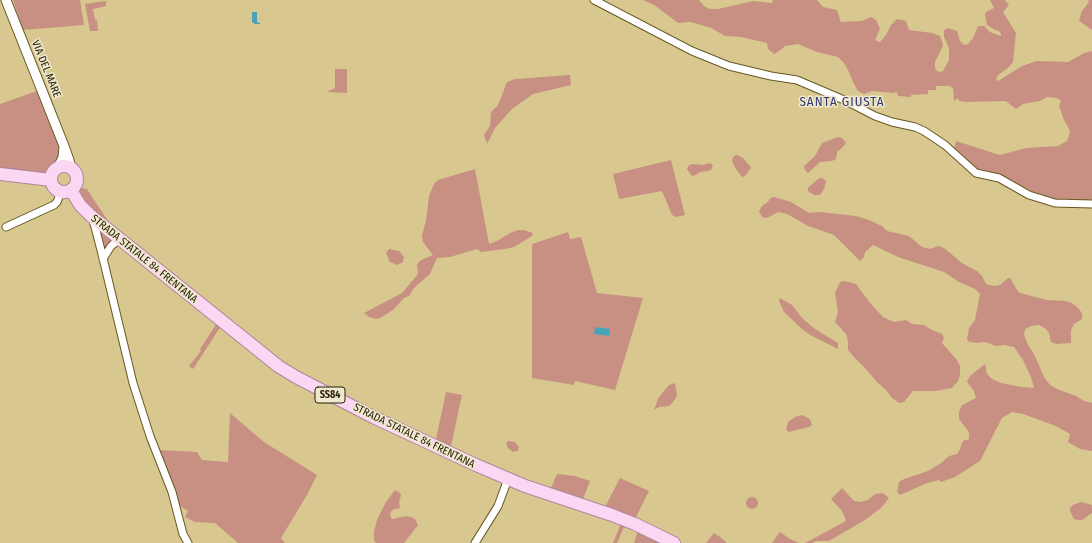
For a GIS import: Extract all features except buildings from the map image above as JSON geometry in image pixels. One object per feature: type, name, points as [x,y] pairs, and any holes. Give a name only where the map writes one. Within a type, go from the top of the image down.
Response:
[{"type":"main road","points":[[64,166],[75,170],[78,178],[76,185],[66,191],[53,186],[51,180],[52,172],[64,166]]},
{"type":"main road","points":[[0,174],[51,180]]},
{"type":"main road","name":"STRADA STATALE 84 FRENTANA","points":[[66,191],[91,216],[247,342],[278,366],[296,377],[373,417],[508,479],[612,515],[635,524],[674,543]]},
{"type":"street","name":"VIA DEL MARE","points":[[6,0],[69,160],[64,166]]},
{"type":"street","points":[[594,0],[692,51],[730,66],[771,76],[797,80],[832,94],[875,116],[924,131],[945,145],[976,173],[999,178],[1029,196],[1055,203],[1092,204]]},
{"type":"street","points":[[6,227],[54,205],[66,191]]},
{"type":"street","points":[[91,216],[133,383],[150,436],[172,492],[183,534],[188,543]]},
{"type":"street","points":[[103,259],[111,246],[120,239]]},
{"type":"street","points":[[475,543],[498,506],[508,479]]},
{"type":"shaded area","points":[[13,0],[80,0],[84,25],[23,30]]},
{"type":"shaded area","points":[[643,0],[699,0],[704,6],[710,9],[718,9],[753,1],[772,3],[773,0],[817,0],[823,7],[837,10],[841,22],[862,21],[871,17],[876,20],[880,29],[875,40],[880,42],[886,35],[891,25],[897,19],[906,21],[909,30],[932,33],[940,36],[943,46],[935,62],[935,68],[938,72],[943,71],[949,60],[949,48],[944,37],[944,30],[948,28],[957,31],[960,41],[964,45],[968,44],[973,38],[978,26],[984,26],[990,32],[1001,36],[999,31],[987,25],[985,14],[994,8],[990,0],[1005,0],[1009,5],[1003,12],[1016,33],[1013,62],[1008,68],[998,75],[996,79],[998,81],[1022,66],[1037,61],[1068,62],[1084,53],[1092,51],[1092,201],[1051,199],[1035,193],[1011,180],[1007,181],[984,173],[952,156],[956,141],[1000,155],[1026,148],[1058,146],[1067,141],[1070,133],[1059,106],[1061,101],[1057,98],[1047,97],[1040,101],[1023,104],[1016,109],[1006,101],[965,102],[959,101],[958,98],[954,101],[953,88],[949,86],[936,86],[936,90],[928,90],[928,94],[911,95],[911,97],[898,96],[897,92],[872,91],[864,94],[858,91],[844,63],[838,57],[817,52],[798,44],[785,46],[774,54],[768,49],[767,43],[741,37],[725,36],[711,28],[690,22],[678,23],[654,5]]},
{"type":"shaded area","points":[[1088,0],[1092,0],[1092,30],[1079,20],[1082,11],[1089,2]]},
{"type":"shaded area","points":[[106,1],[106,6],[93,9],[95,20],[97,20],[98,31],[90,31],[85,4]]},
{"type":"shaded area","points":[[335,69],[347,69],[347,93],[327,92],[335,88]]},
{"type":"shaded area","points":[[570,75],[571,85],[533,94],[512,109],[495,128],[487,144],[484,135],[490,126],[491,112],[498,105],[507,82],[515,79]]},
{"type":"shaded area","points":[[37,91],[51,122],[59,146],[60,150],[56,162],[51,169],[42,174],[0,168],[0,104]]},
{"type":"shaded area","points":[[838,137],[842,138],[846,143],[837,152],[836,159],[832,161],[820,162],[808,173],[804,166],[815,156],[822,143]]},
{"type":"shaded area","points":[[737,155],[743,158],[751,168],[743,177],[734,166],[732,160],[734,156]]},
{"type":"shaded area","points":[[671,160],[685,215],[676,217],[672,215],[662,191],[619,199],[613,174]]},
{"type":"shaded area","points":[[709,163],[713,165],[711,170],[700,172],[696,175],[692,176],[687,169],[689,165],[703,165]]},
{"type":"shaded area","points":[[475,169],[489,244],[518,230],[533,233],[532,236],[514,247],[481,252],[477,249],[450,257],[437,258],[430,274],[393,310],[380,318],[376,319],[369,317],[364,313],[402,293],[418,274],[418,263],[421,260],[433,255],[423,242],[422,235],[426,221],[429,196],[434,184],[438,180]]},
{"type":"shaded area","points":[[821,178],[826,181],[824,189],[820,195],[814,195],[808,191],[808,188]]},
{"type":"shaded area","points":[[81,188],[87,189],[112,227],[76,195]]},
{"type":"shaded area","points":[[774,197],[791,202],[809,213],[820,212],[856,216],[869,220],[882,226],[887,231],[909,236],[922,247],[930,249],[938,246],[944,248],[962,263],[977,271],[982,276],[986,284],[995,286],[1000,285],[1010,278],[1020,293],[1047,300],[1072,303],[1082,313],[1082,319],[1074,324],[1071,330],[1071,343],[1056,344],[1051,342],[1049,333],[1046,329],[1039,325],[1031,326],[1025,329],[1024,335],[1044,377],[1050,385],[1084,401],[1092,403],[1092,451],[1080,449],[1068,442],[1070,434],[1056,426],[1023,414],[1012,412],[1002,418],[980,461],[955,477],[941,482],[939,480],[927,483],[900,495],[897,492],[899,482],[928,471],[949,456],[957,454],[963,441],[969,439],[969,432],[959,419],[959,412],[962,405],[976,398],[974,391],[967,381],[971,375],[985,364],[987,374],[992,379],[1001,383],[1034,388],[1031,377],[1023,360],[1014,347],[1004,345],[995,346],[984,342],[969,342],[967,339],[969,328],[975,320],[980,294],[975,289],[959,282],[944,272],[898,257],[873,245],[865,252],[864,257],[860,261],[834,235],[808,226],[787,214],[778,212],[767,218],[762,217],[759,211],[762,206],[768,202],[770,198]]},
{"type":"shaded area","points":[[100,232],[113,241],[108,244],[104,250],[99,233]]},
{"type":"shaded area","points":[[568,232],[570,239],[581,237],[597,293],[643,298],[615,390],[575,381],[574,385],[532,378],[532,244]]},
{"type":"shaded area","points":[[389,249],[399,251],[404,257],[403,262],[397,265],[390,262],[386,253]]},
{"type":"shaded area","points":[[845,281],[856,284],[883,317],[894,322],[906,320],[912,324],[924,325],[942,334],[944,338],[942,343],[957,360],[960,366],[958,381],[952,388],[936,391],[913,391],[904,402],[899,403],[892,398],[848,350],[846,334],[835,322],[838,312],[835,293],[840,282]]},
{"type":"shaded area","points":[[780,298],[792,305],[803,319],[815,329],[838,343],[838,349],[803,330],[784,312],[779,301]]},
{"type":"shaded area","points":[[217,323],[221,326],[193,369],[189,366],[201,351],[200,349]]},
{"type":"shaded area","points":[[675,383],[677,395],[674,401],[669,406],[659,407],[654,410],[658,399],[663,392],[669,385]]},
{"type":"shaded area","points":[[446,392],[462,395],[451,446],[436,439]]},
{"type":"shaded area","points":[[230,413],[264,442],[317,475],[307,495],[281,538],[285,543],[238,543],[215,523],[195,522],[185,517],[188,511],[180,506],[159,450],[197,452],[202,460],[228,462]]},
{"type":"shaded area","points":[[802,415],[810,419],[812,425],[789,432],[786,430],[788,422],[795,417]]},
{"type":"shaded area","points":[[508,441],[515,442],[519,447],[518,451],[513,452],[508,448],[506,443]]},
{"type":"shaded area","points":[[557,474],[575,476],[590,481],[583,499],[551,488]]},
{"type":"shaded area","points":[[620,478],[649,491],[636,517],[605,507]]},
{"type":"shaded area","points":[[842,488],[854,501],[861,502],[868,500],[875,494],[883,493],[889,498],[881,508],[865,520],[829,541],[805,543],[846,520],[842,511],[831,499]]},
{"type":"shaded area","points":[[395,490],[401,495],[399,503],[400,508],[394,509],[390,513],[391,518],[393,519],[406,516],[411,517],[415,519],[418,525],[404,543],[376,543],[374,540],[374,531],[377,520],[386,502]]},
{"type":"shaded area","points":[[752,497],[756,499],[758,503],[756,507],[752,509],[748,507],[746,503],[748,499]]},
{"type":"shaded area","points":[[1081,502],[1092,505],[1092,513],[1082,520],[1074,519],[1070,508]]},
{"type":"shaded area","points":[[621,523],[625,525],[617,543],[613,543]]},
{"type":"shaded area","points":[[638,530],[667,543],[634,543]]},
{"type":"shaded area","points":[[780,532],[790,539],[799,543],[772,543]]},
{"type":"shaded area","points":[[714,533],[720,537],[727,543],[706,543]]},
{"type":"water","points":[[252,12],[257,12],[257,22],[260,24],[255,24],[252,22]]},
{"type":"water","points":[[595,327],[610,329],[609,336],[594,334]]},
{"type":"district","name":"SANTA GIUSTA","points":[[842,102]]}]
